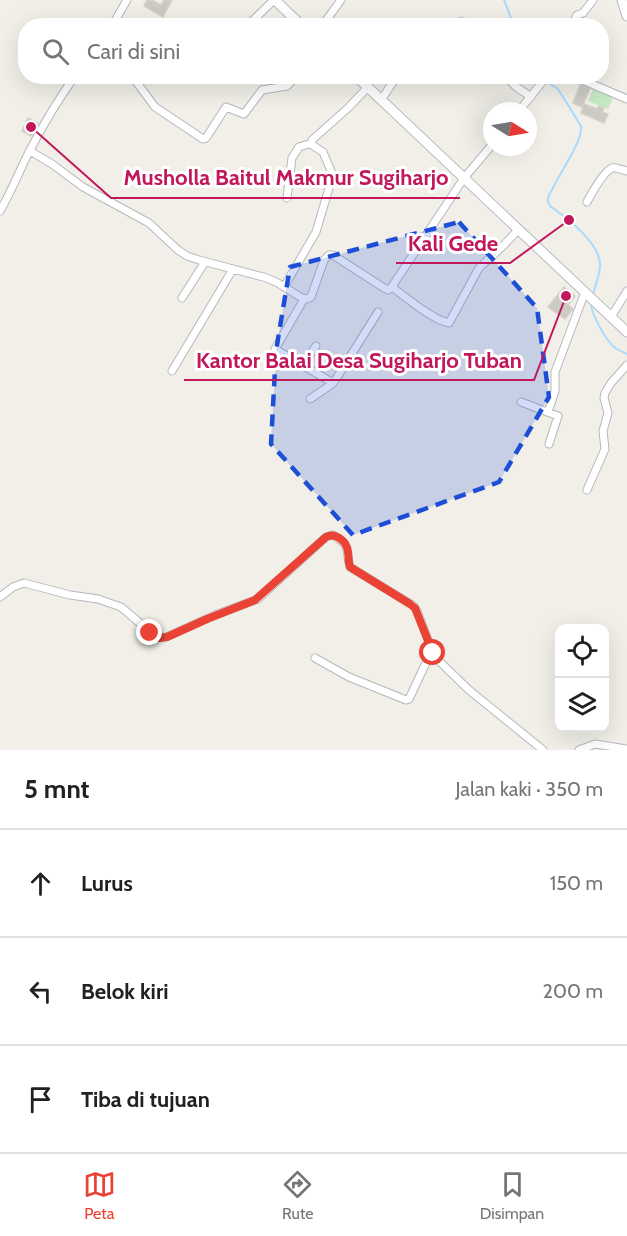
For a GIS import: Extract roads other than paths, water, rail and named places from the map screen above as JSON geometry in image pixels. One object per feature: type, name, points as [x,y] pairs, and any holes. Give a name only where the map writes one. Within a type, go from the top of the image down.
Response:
[{"type":"street","points":[[117,18],[127,0]]},
{"type":"street","points":[[256,18],[274,0],[293,18]]},
{"type":"street","points":[[328,18],[341,0]]},
{"type":"street","points":[[576,18],[583,13],[593,0]]},
{"type":"street","points":[[622,0],[627,16]]},
{"type":"street","points":[[0,211],[49,115],[70,84]]},
{"type":"street","points":[[139,84],[154,107],[203,139],[206,138],[226,107],[244,114],[261,91],[289,84]]},
{"type":"street","points":[[365,84],[627,332]]},
{"type":"street","points":[[381,100],[392,84]]},
{"type":"street","points":[[513,84],[531,97]]},
{"type":"street","points":[[527,102],[540,84]]},
{"type":"street","points":[[592,84],[627,99]]},
{"type":"street","points":[[312,143],[314,137],[348,108],[368,87]]},
{"type":"street","points":[[287,198],[292,158],[299,147],[312,143]]},
{"type":"street","points":[[284,287],[316,232],[332,180],[331,171],[323,152],[312,143]]},
{"type":"street","points":[[30,151],[52,164],[82,187],[149,223],[188,256],[267,278],[304,299],[311,297],[327,255],[333,255],[384,288],[392,287],[464,178],[483,156]]},
{"type":"street","points":[[587,202],[611,169],[627,171]]},
{"type":"street","points":[[392,287],[433,316],[449,323],[479,268],[519,230]]},
{"type":"street","points":[[182,298],[205,262]]},
{"type":"street","points":[[172,371],[233,269]]},
{"type":"street","points":[[611,317],[627,291]]},
{"type":"street","points":[[548,412],[555,391],[555,372],[590,297]]},
{"type":"street","points":[[304,299],[275,349],[333,383]]},
{"type":"street","points":[[310,399],[333,383],[378,312]]},
{"type":"street","points":[[302,366],[316,346]]},
{"type":"street","points":[[587,490],[605,450],[603,431],[608,412],[605,393],[627,364]]},
{"type":"street","points":[[521,402],[559,417],[549,444]]},
{"type":"street","points":[[0,597],[13,586],[26,584],[98,599],[121,607],[154,635],[164,638],[258,599],[326,537],[333,535],[347,548],[350,567],[415,608],[437,660],[469,690],[543,750]]},
{"type":"street","points":[[315,658],[349,677],[406,700],[409,699],[425,664],[433,653]]},
{"type":"street","points":[[579,750],[595,744],[627,749]]},
{"type":"waterway","points":[[504,0],[511,18]]},
{"type":"waterway","points":[[550,84],[558,89],[581,126],[581,132],[575,148],[550,192],[548,202],[582,232],[595,249],[600,267],[593,295]]},
{"type":"waterway","points":[[591,304],[596,320],[607,338],[614,347],[627,354]]},
{"type":"place","name":"Musholla Baitul Makmur Sugiharjo","points":[[31,127]]},
{"type":"place","name":"Kali Gede","points":[[569,220]]},
{"type":"place","name":"Kantor Balai Desa Sugiharjo Tuban","points":[[566,296]]}]
